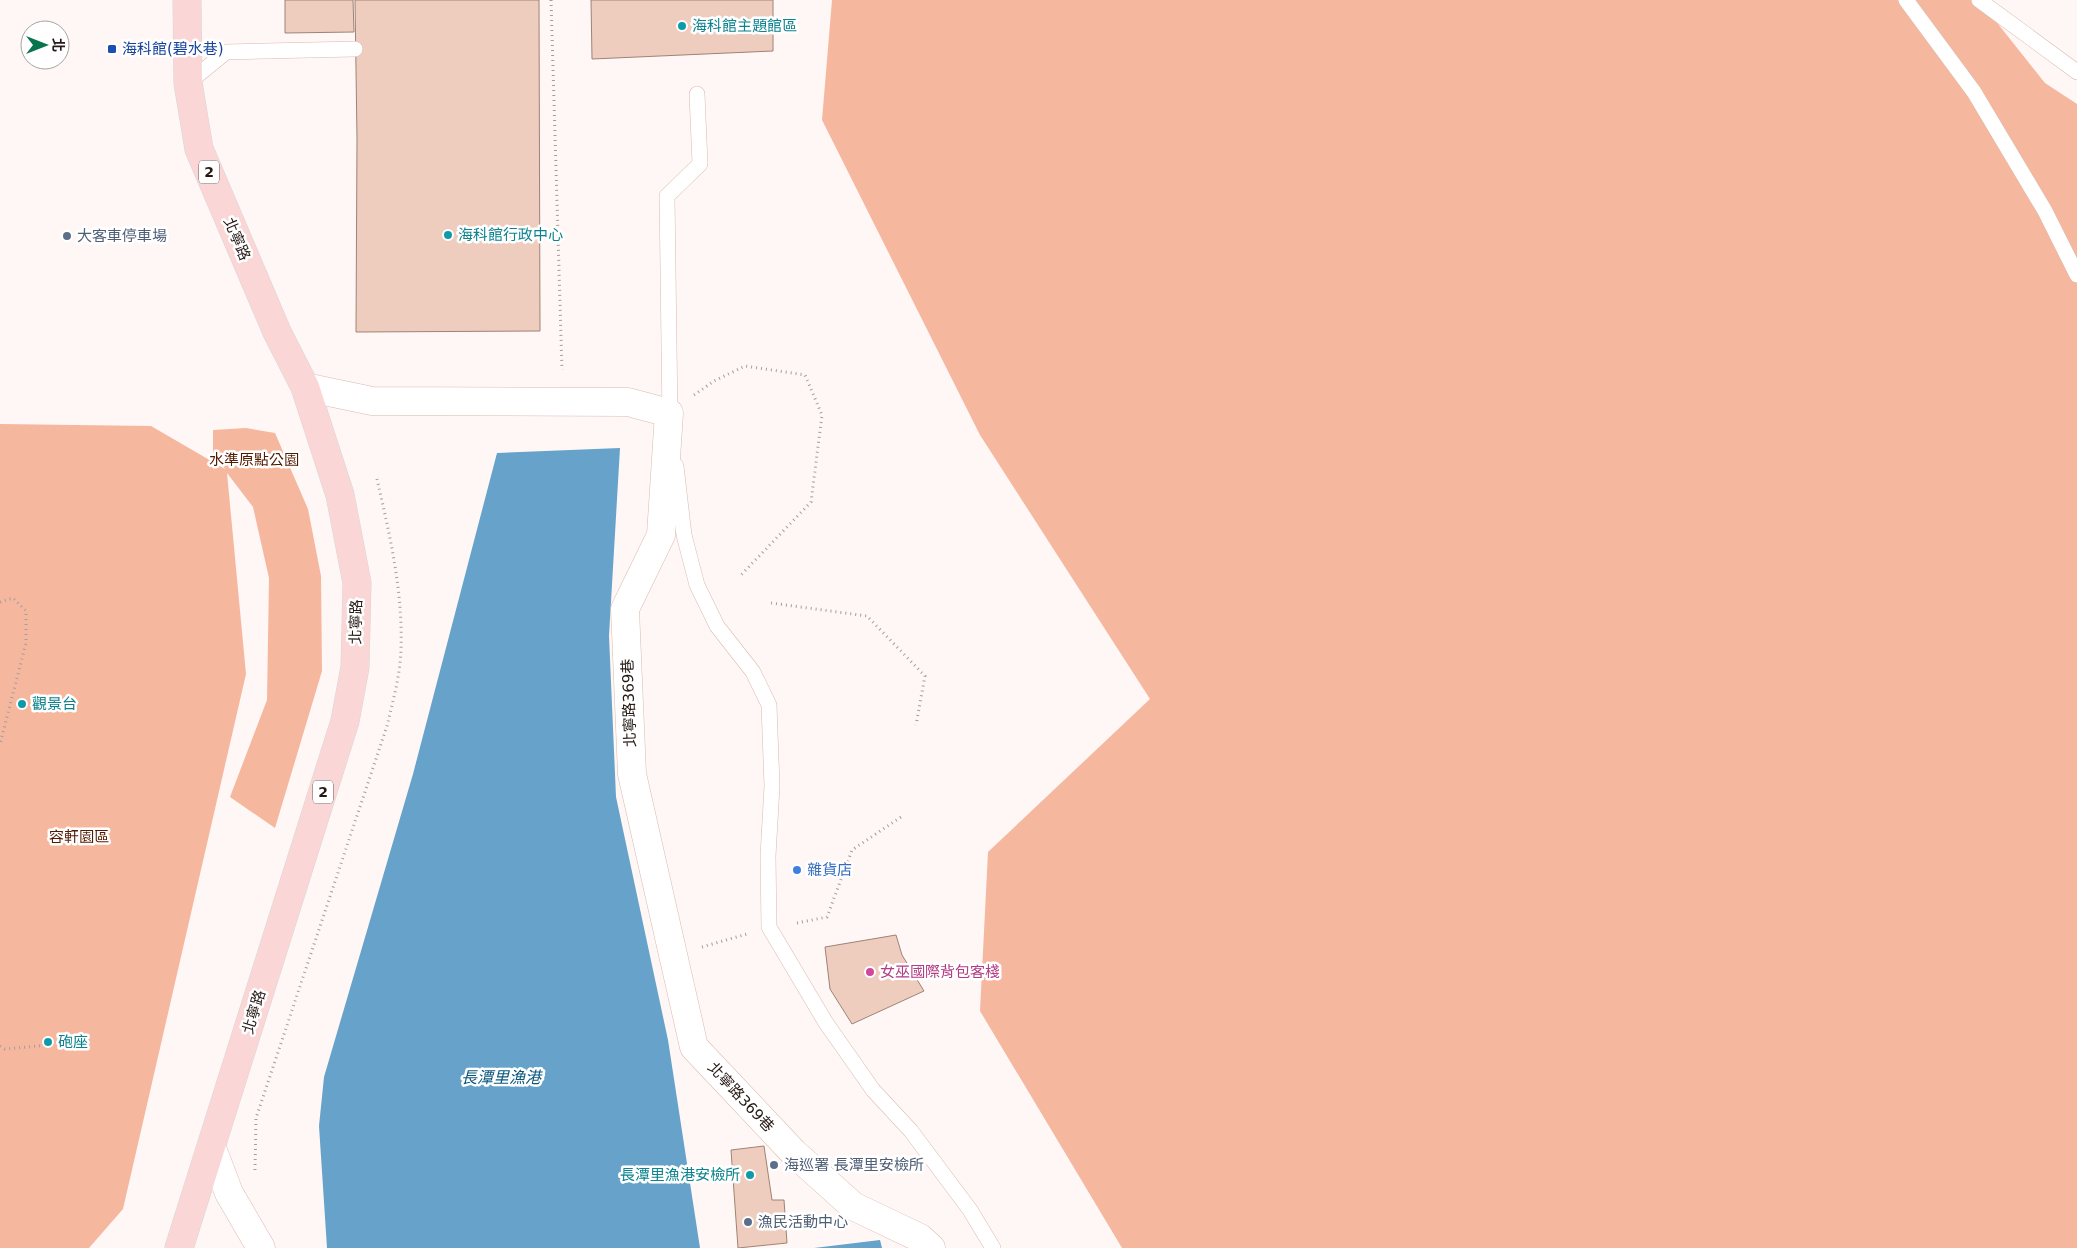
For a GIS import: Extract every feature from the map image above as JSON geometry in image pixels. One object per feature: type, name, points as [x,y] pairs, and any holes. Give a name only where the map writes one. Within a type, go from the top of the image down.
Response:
[{"type":"main road","name":"北寧路","points":[[179,1248],[345,721],[355,667],[357,583],[340,495],[305,387],[277,332],[200,149],[188,83],[187,0]]},
{"type":"street","points":[[305,387],[372,402],[564,404],[628,402],[669,413]]},
{"type":"street","name":"北寧路369巷","points":[[669,413],[661,535],[625,609],[632,774],[694,1047],[794,1153],[853,1206],[920,1238],[931,1248]]},
{"type":"street","points":[[212,1148],[229,1193],[260,1248]]},
{"type":"lane","points":[[1906,0],[1974,92],[2045,212],[2077,274]]},
{"type":"lane","points":[[1979,0],[2077,72]]},
{"type":"lane","points":[[188,83],[226,52],[355,49]]},
{"type":"lane","points":[[698,94],[700,164],[666,196],[669,413],[684,535],[698,585],[717,626],[753,672],[769,705],[772,786],[768,856],[770,928],[826,1023],[868,1083],[911,1131],[970,1210],[993,1248]]},
{"type":"path","points":[[551,0],[564,404]]},
{"type":"path","points":[[714,381],[745,366],[806,375],[822,415],[810,502],[741,575]]},
{"type":"path","points":[[0,602],[13,598],[26,612],[26,643],[0,744]]},
{"type":"path","points":[[771,603],[867,616],[925,676],[916,725]]},
{"type":"path","points":[[673,956],[770,928],[827,917],[852,850],[901,817]]},
{"type":"path","points":[[0,1046],[5,1049],[49,1045]]},
{"type":"green space","points":[[832,0],[1979,0],[2045,83],[2077,104],[2077,1248],[1122,1248],[980,1011],[988,852],[1150,699],[980,435],[822,120]]},
{"type":"green space","points":[[0,424],[151,426],[225,469],[213,452],[213,430],[246,428],[275,433],[308,509],[321,576],[322,671],[275,828],[230,797],[267,700],[269,578],[253,507],[227,473],[246,674],[123,1209],[89,1248],[0,1248]]},
{"type":"water","name":"長潭里漁港","points":[[620,448],[609,636],[616,797],[668,1040],[700,1248],[327,1248],[319,1126],[324,1077],[413,774],[497,453]]},
{"type":"water","points":[[880,1240],[882,1248],[814,1248]]},
{"type":"building","points":[[285,0],[353,0],[354,32],[285,33]]},
{"type":"building","name":"海科館行政中心","points":[[355,0],[539,0],[540,331],[356,332],[357,139]]},
{"type":"building","name":"海科館主題館區","points":[[591,0],[773,0],[773,51],[592,59]]},
{"type":"building","name":"女巫國際背包客棧","points":[[896,935],[902,955],[924,991],[852,1024],[830,989],[825,947]]},
{"type":"building","name":"長潭里漁港安檢所","points":[[764,1146],[772,1200],[784,1200],[787,1243],[738,1248],[731,1150]]},
{"type":"place","name":"海科館主題館區","points":[[682,26]]},
{"type":"place","name":"海科館(碧水巷)","points":[[112,49]]},
{"type":"place","name":"海科館行政中心","points":[[448,235]]},
{"type":"place","name":"大客車停車場","points":[[67,236]]},
{"type":"place","name":"觀景台","points":[[22,704]]},
{"type":"place","name":"雜貨店","points":[[797,870]]},
{"type":"place","name":"女巫國際背包客棧","points":[[870,972]]},
{"type":"place","name":"砲座","points":[[48,1042]]},
{"type":"place","name":"海巡署 長潭里安檢所","points":[[774,1165]]},
{"type":"place","name":"長潭里漁港安檢所","points":[[750,1175]]},
{"type":"place","name":"漁民活動中心","points":[[748,1222]]},
{"type":"park label","name":"水準原點公園","points":[[254,460]]},
{"type":"park label","name":"容軒園區","points":[[79,837]]}]
